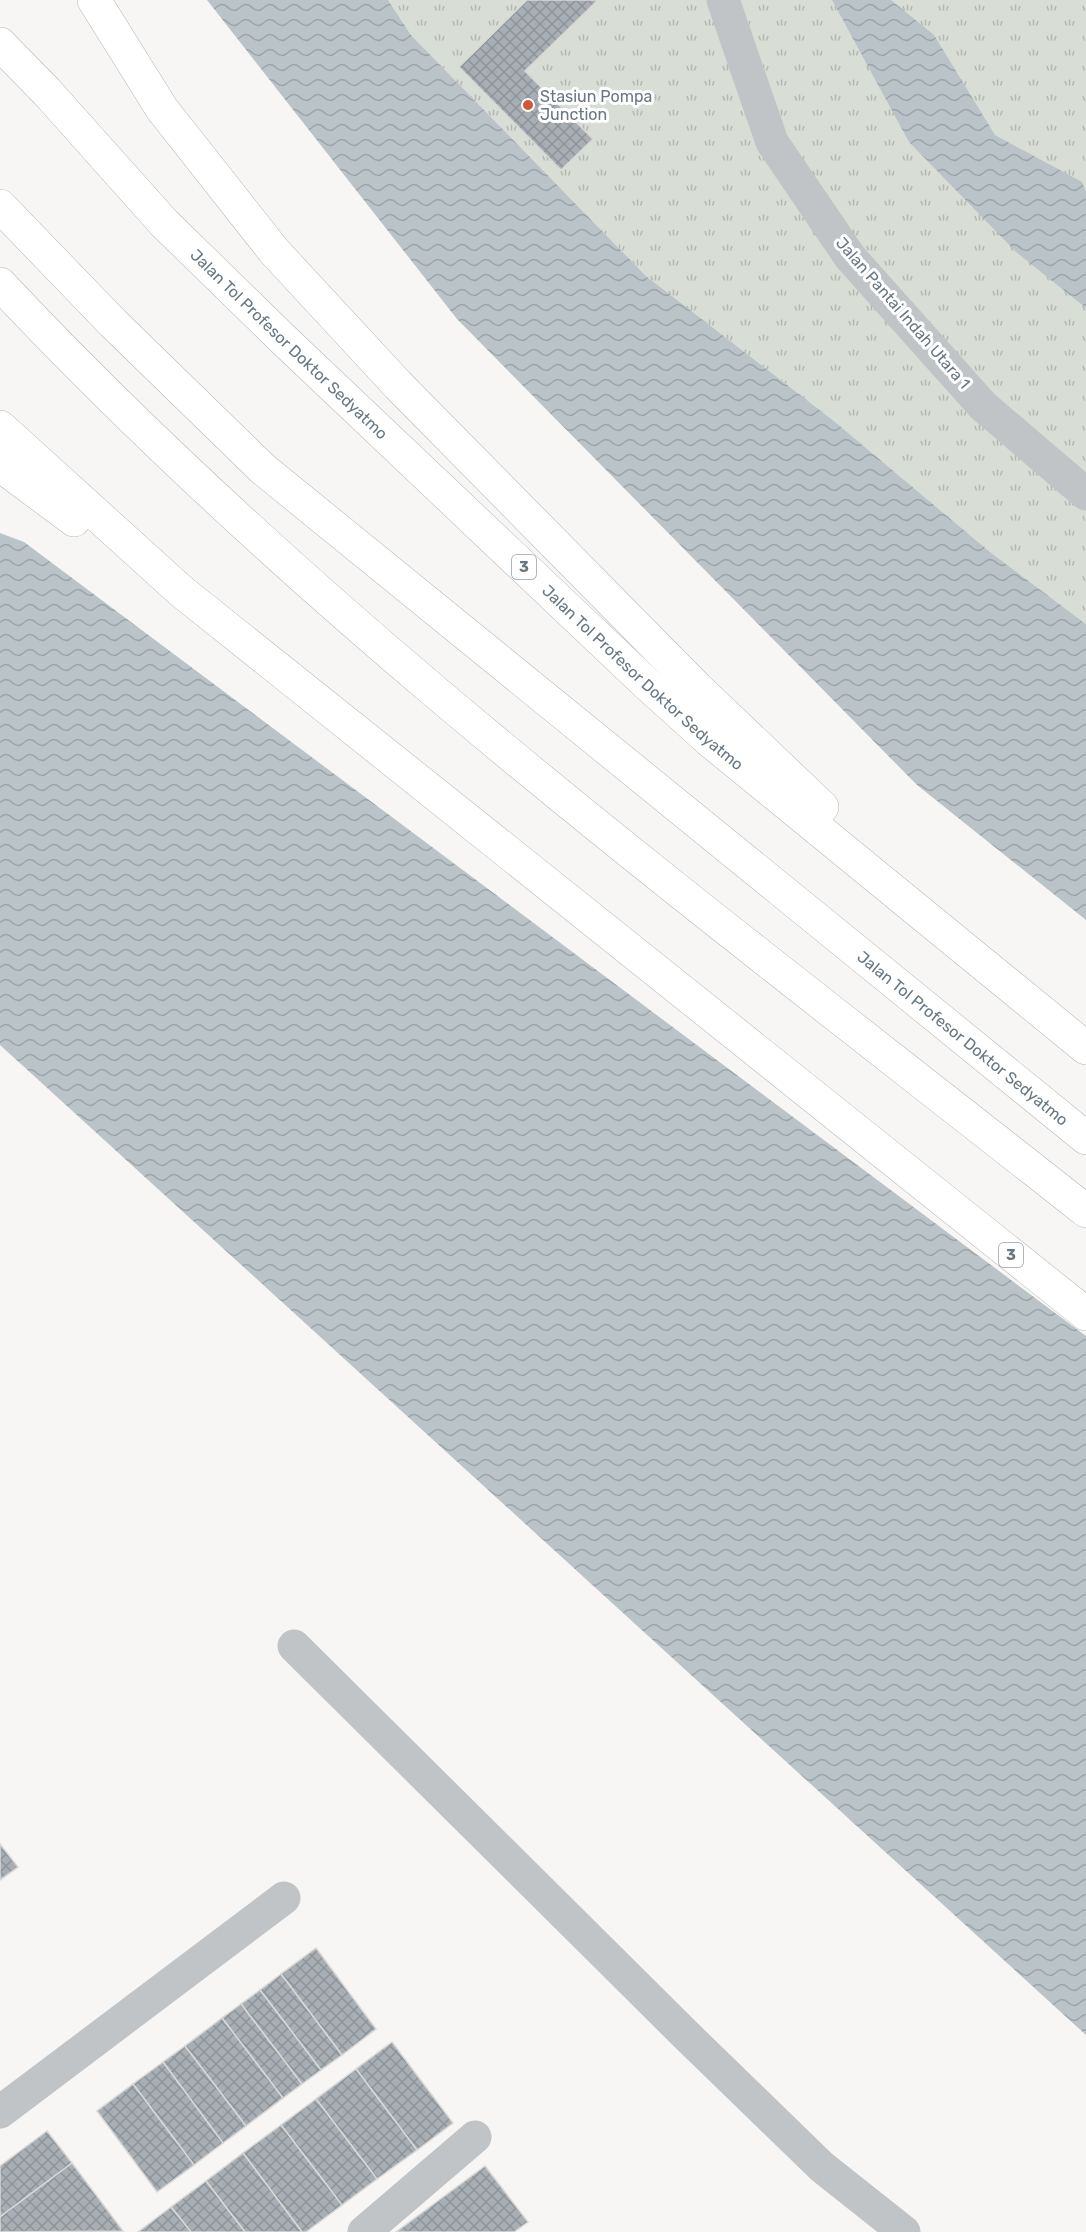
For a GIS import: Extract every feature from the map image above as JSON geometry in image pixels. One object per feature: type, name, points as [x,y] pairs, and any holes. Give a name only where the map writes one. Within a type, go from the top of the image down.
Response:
[{"type":"highway","points":[[94,0],[162,109],[208,171],[274,251],[336,318],[697,688],[855,839],[966,952]]},
{"type":"highway","name":"Jalan Tol Profesor Doktor Sedyatmo","points":[[0,44],[47,92],[164,223],[286,342],[647,684],[710,740],[1086,1048]]},
{"type":"highway","name":"Jalan Tol Profesor Doktor Sedyatmo","points":[[0,206],[113,323],[262,469],[1086,1138]]},
{"type":"highway","points":[[0,284],[62,350],[228,508],[486,737],[1086,1211]]},
{"type":"highway","name":"3","points":[[0,427],[181,591],[1086,1314]]},
{"type":"highway","points":[[0,465],[98,537],[181,591]]},
{"type":"street","name":"Jalan Pantai Indah Utara 1","points":[[723,0],[772,142],[850,257],[983,406],[1086,494]]},
{"type":"street","points":[[294,1646],[822,2167],[904,2232]]},
{"type":"street","points":[[0,2112],[284,1898]]},
{"type":"street","points":[[364,2232],[474,2137]]},
{"type":"green space","points":[[388,0],[1086,0],[1086,624],[990,552],[834,421],[646,276],[411,35]]},
{"type":"water","points":[[207,0],[388,0],[411,35],[646,276],[834,421],[990,552],[1086,624],[1086,920],[917,785],[457,319]]},
{"type":"water","points":[[832,0],[891,0],[934,35],[995,135],[1082,182],[1086,192],[1086,308],[1016,252],[909,142]]},
{"type":"water","points":[[0,533],[24,542],[1086,1336],[1086,2035],[0,1045]]},
{"type":"building","name":"Stasiun Pompa Junction","points":[[527,0],[598,0],[525,71],[593,139],[561,170],[459,67]]},
{"type":"building","points":[[0,1844],[18,1867],[0,1880]]},
{"type":"building","points":[[316,1948],[376,2029],[342,2055],[281,1974]]},
{"type":"building","points":[[281,1974],[342,2055],[321,2070],[260,1990]]},
{"type":"building","points":[[260,1990],[321,2070],[302,2084],[241,2004]]},
{"type":"building","points":[[241,2004],[302,2084],[283,2098],[222,2018]]},
{"type":"building","points":[[222,2018],[283,2098],[246,2126],[185,2046]]},
{"type":"building","points":[[392,2042],[453,2123],[417,2150],[356,2069]]},
{"type":"building","points":[[185,2046],[246,2126],[223,2143],[163,2062]]},
{"type":"building","points":[[163,2062],[223,2143],[194,2165],[133,2084]]},
{"type":"building","points":[[356,2069],[417,2150],[377,2179],[316,2099]]},
{"type":"building","points":[[133,2084],[194,2165],[157,2192],[97,2111]]},
{"type":"building","points":[[316,2099],[377,2179],[342,2205],[281,2125]]},
{"type":"building","points":[[281,2125],[342,2205],[306,2232],[302,2232],[243,2153]]},
{"type":"building","points":[[47,2131],[72,2163],[0,2217],[0,2166]]},
{"type":"building","points":[[243,2153],[302,2232],[245,2232],[206,2181]]},
{"type":"building","points":[[72,2163],[123,2231],[0,2232],[0,2217]]},
{"type":"building","points":[[485,2166],[528,2222],[514,2232],[396,2232]]},
{"type":"building","points":[[206,2181],[245,2232],[191,2232],[171,2207]]},
{"type":"building","points":[[171,2207],[191,2232],[138,2232]]},
{"type":"place","name":"Stasiun Pompa Junction","points":[[528,105]]}]
